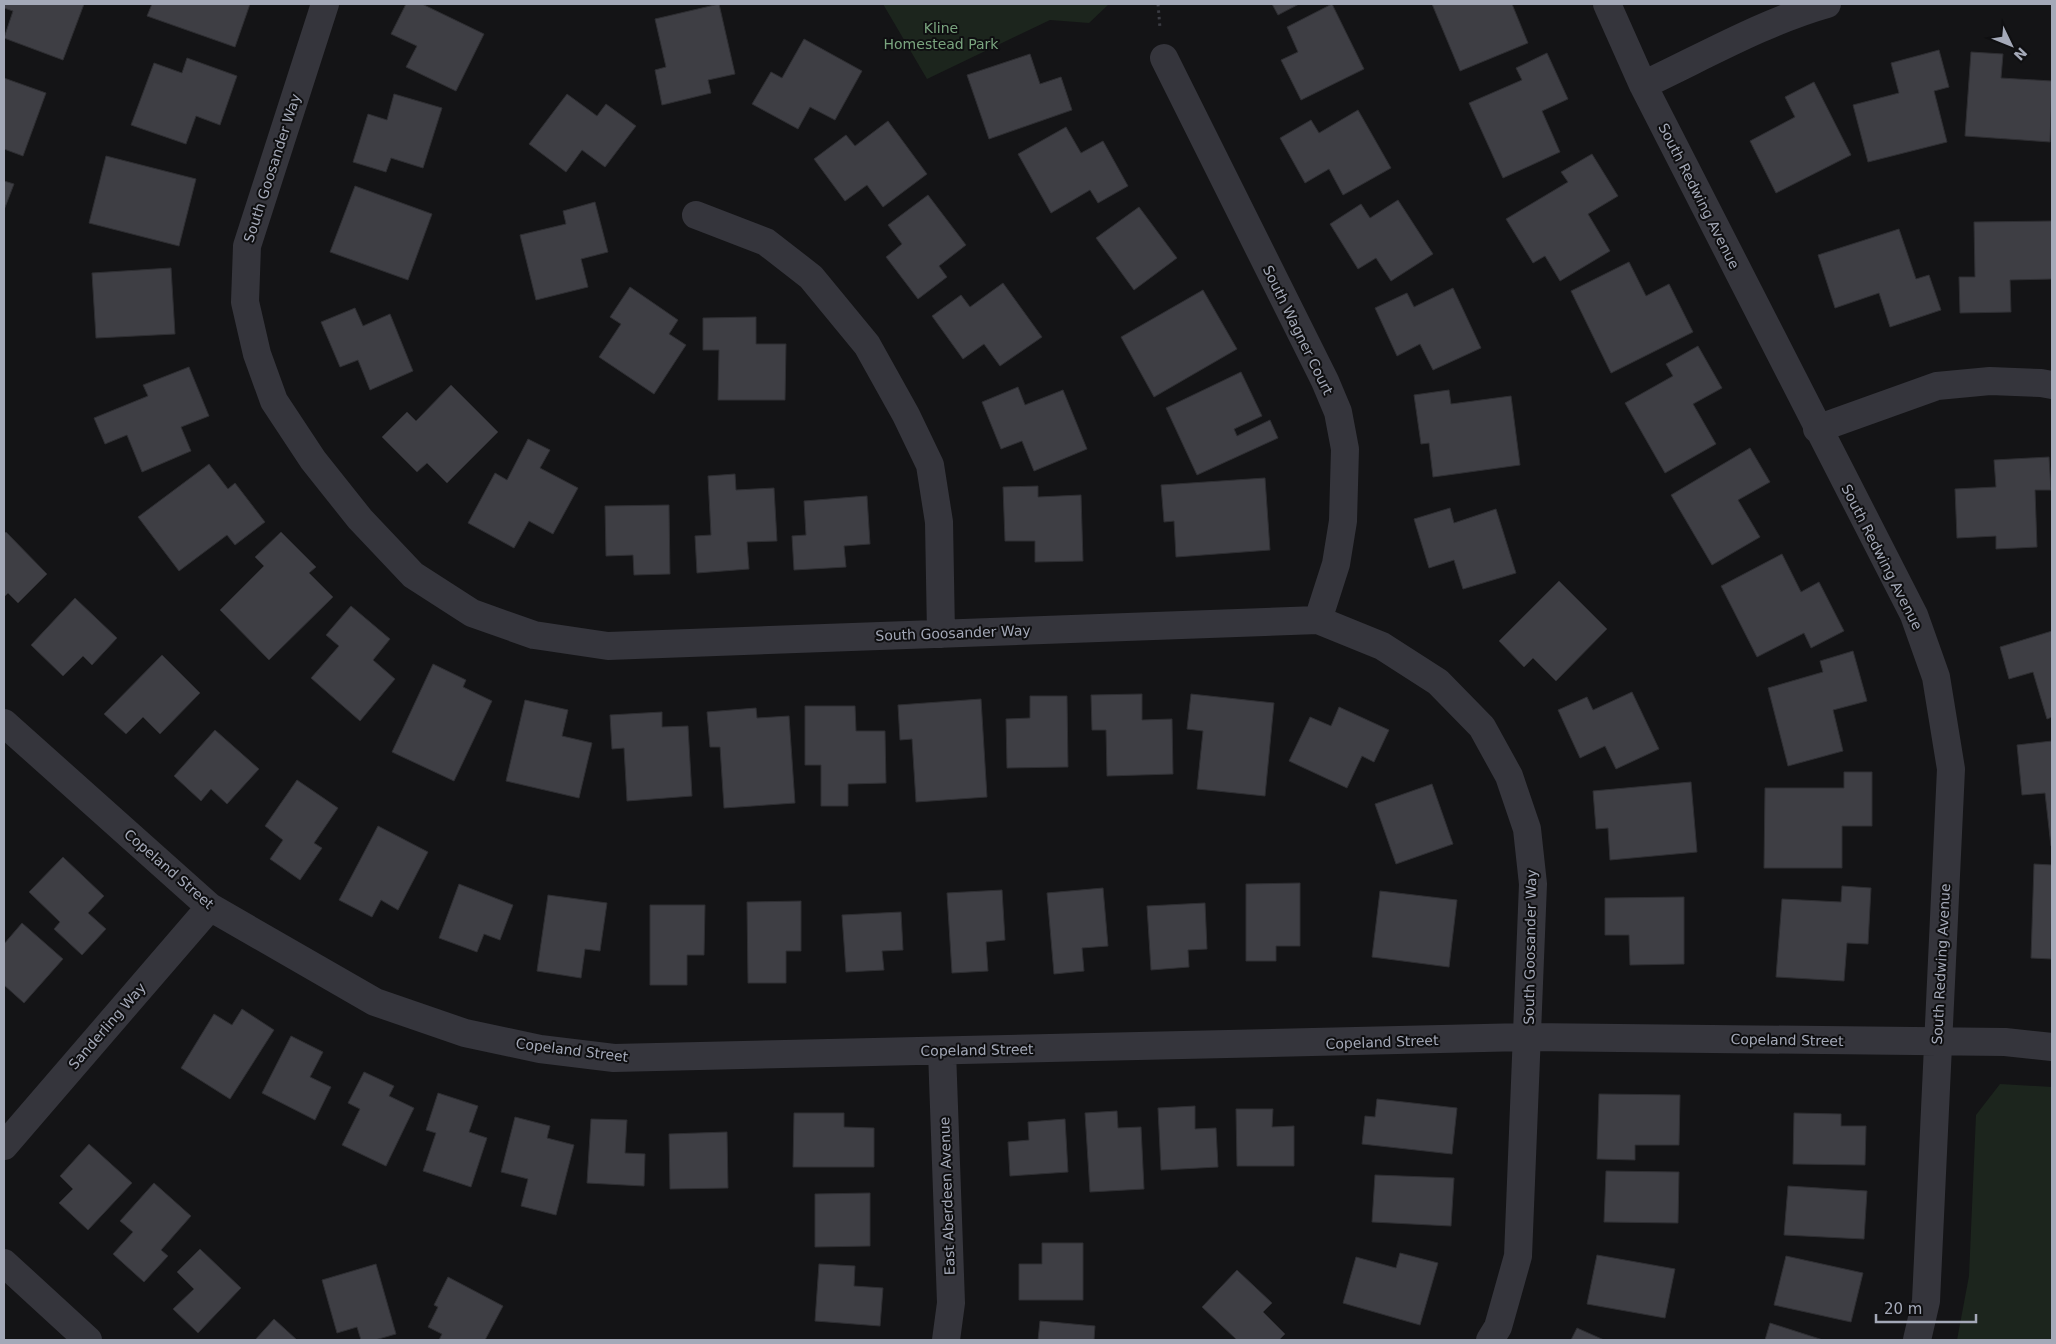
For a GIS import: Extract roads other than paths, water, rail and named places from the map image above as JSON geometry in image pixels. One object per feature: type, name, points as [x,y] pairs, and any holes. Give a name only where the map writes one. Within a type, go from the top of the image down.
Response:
[{"type":"street","name":"South Goosander Way","points":[[325,4],[247,246],[245,302],[257,354],[274,401],[313,460],[360,519],[413,575],[472,613],[534,635],[608,646],[1318,620],[1382,646],[1438,682],[1482,727],[1509,776],[1527,829],[1533,884],[1518,1256],[1498,1327],[1490,1340]]},
{"type":"street","name":"South Redwing Avenue","points":[[1607,4],[1643,85],[1817,429],[1914,614],[1936,678],[1952,769],[1937,1042],[1926,1301],[1917,1340]]},
{"type":"street","points":[[1643,85],[1800,12],[1827,4]]},
{"type":"street","name":"South Wagner Court","points":[[1164,58],[1325,381],[1338,412],[1345,449],[1343,521],[1336,564],[1318,620]]},
{"type":"street","points":[[696,215],[766,242],[811,277],[867,345],[906,415],[930,465],[939,522],[941,634]]},
{"type":"street","points":[[1817,429],[1937,386],[1990,381],[2052,385]]},
{"type":"street","name":"Copeland Street","points":[[4,722],[210,907],[375,1002],[465,1033],[540,1049],[614,1058],[1528,1037],[2005,1042],[2052,1047]]},
{"type":"street","name":"Sanderling Way","points":[[4,1146],[210,907]]},
{"type":"street","name":"East Aberdeen Avenue","points":[[942,1051],[951,1302],[946,1340]]},
{"type":"street","points":[[4,1263],[88,1340]]},
{"type":"park label","name":"Kline Homestead Park","points":[[941,36]]}]
